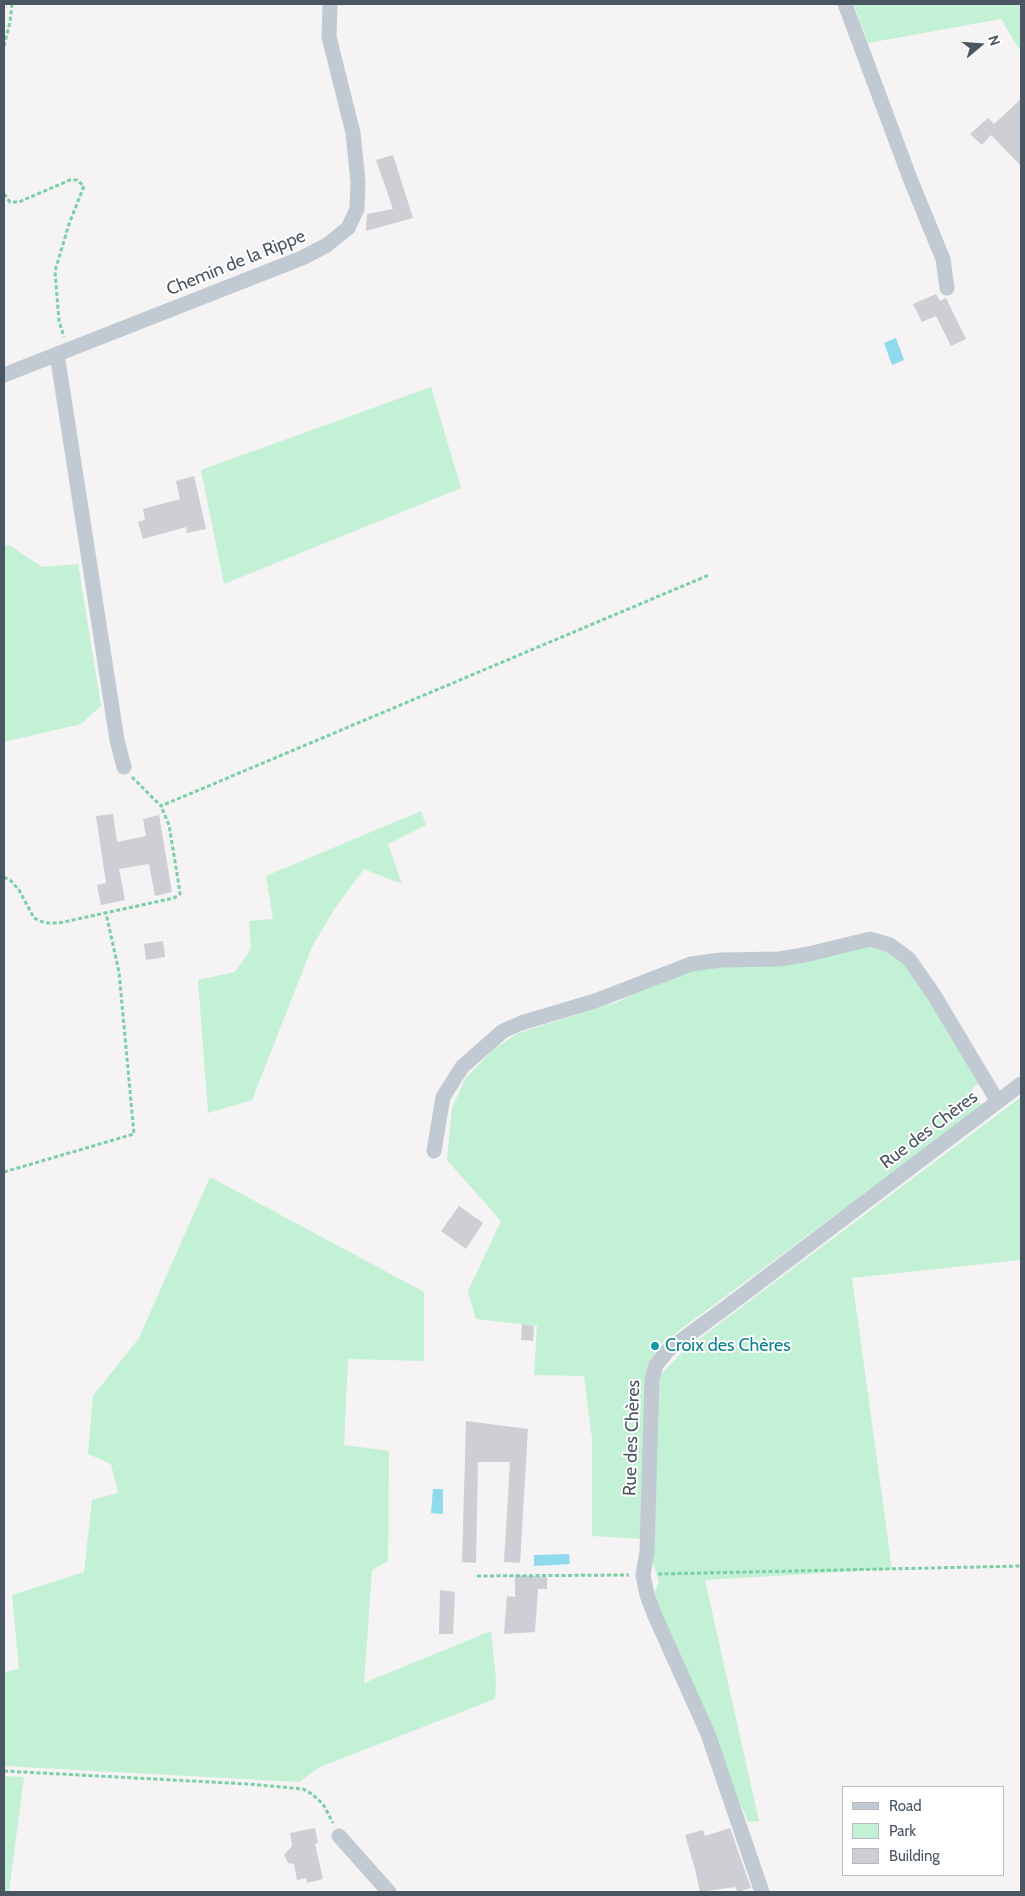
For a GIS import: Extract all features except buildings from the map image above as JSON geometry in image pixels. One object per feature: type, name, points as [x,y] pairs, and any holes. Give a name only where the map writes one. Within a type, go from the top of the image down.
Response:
[{"type":"street","name":"Chemin de la Rippe","points":[[4,374],[302,258],[327,245],[348,228],[356,209],[358,182],[353,133],[329,37],[330,4]]},
{"type":"street","points":[[845,4],[942,259],[947,288]]},
{"type":"street","points":[[62,352],[117,740],[124,767]]},
{"type":"street","points":[[434,1151],[443,1097],[462,1067],[503,1031],[522,1023],[595,1001],[691,964],[721,960],[779,959],[809,954],[870,939],[890,946],[909,959],[934,995],[998,1102]]},
{"type":"street","name":"Rue des Chères","points":[[762,1892],[708,1734],[647,1595],[643,1574],[647,1551],[652,1379],[656,1364],[668,1350],[1021,1084]]},
{"type":"street","points":[[339,1836],[389,1892]]},
{"type":"path","points":[[4,46],[12,4]]},
{"type":"path","points":[[4,194],[10,202],[19,202],[70,180],[78,180],[84,186],[69,224],[55,271],[62,352]]},
{"type":"path","points":[[161,806],[709,575]]},
{"type":"path","points":[[4,877],[12,880],[34,918],[45,923],[59,923],[106,913],[174,898],[180,894],[169,825],[161,806],[124,767]]},
{"type":"path","points":[[4,1172],[134,1134],[119,972],[106,913]]},
{"type":"path","points":[[477,1576],[1021,1566]]},
{"type":"path","points":[[4,1771],[248,1784],[303,1789],[323,1804],[339,1836]]},
{"type":"green space","points":[[854,4],[1021,4],[1021,52],[1001,19],[868,43]]},
{"type":"green space","points":[[431,387],[461,488],[224,584],[201,470]]},
{"type":"green space","points":[[9,545],[42,567],[78,564],[101,706],[81,724],[4,742],[4,546]]},
{"type":"green space","points":[[421,811],[426,825],[388,844],[402,884],[364,869],[335,908],[312,947],[252,1100],[208,1113],[198,980],[235,972],[251,949],[249,921],[273,919],[266,876]]},
{"type":"green space","points":[[874,945],[894,954],[912,971],[979,1083],[972,1088],[973,1095],[982,1106],[661,1344],[651,1359],[646,1372],[641,1539],[592,1536],[592,1439],[584,1376],[534,1375],[537,1326],[476,1319],[468,1291],[501,1221],[447,1160],[452,1108],[465,1079],[493,1050],[518,1033],[618,1002],[680,972]]},
{"type":"green space","points":[[1021,1097],[1021,1260],[852,1278],[892,1569],[705,1580],[759,1821],[748,1822],[653,1596],[659,1582],[652,1559],[657,1379],[682,1352]]},
{"type":"green space","points":[[210,1177],[424,1292],[424,1361],[348,1359],[344,1445],[389,1451],[388,1561],[372,1570],[364,1683],[491,1631],[496,1679],[495,1699],[320,1767],[299,1782],[4,1766],[4,1672],[19,1669],[12,1595],[84,1572],[92,1500],[118,1493],[111,1464],[88,1454],[93,1396],[139,1338]]},
{"type":"green space","points":[[4,1776],[24,1777],[9,1892],[4,1892]]},
{"type":"water","points":[[896,338],[904,360],[892,365],[884,343]]},
{"type":"water","points":[[433,1489],[443,1489],[443,1514],[431,1513]]},
{"type":"water","points":[[569,1554],[570,1564],[534,1566],[534,1555]]},
{"type":"place","name":"Croix des Chères","points":[[655,1346]]}]
